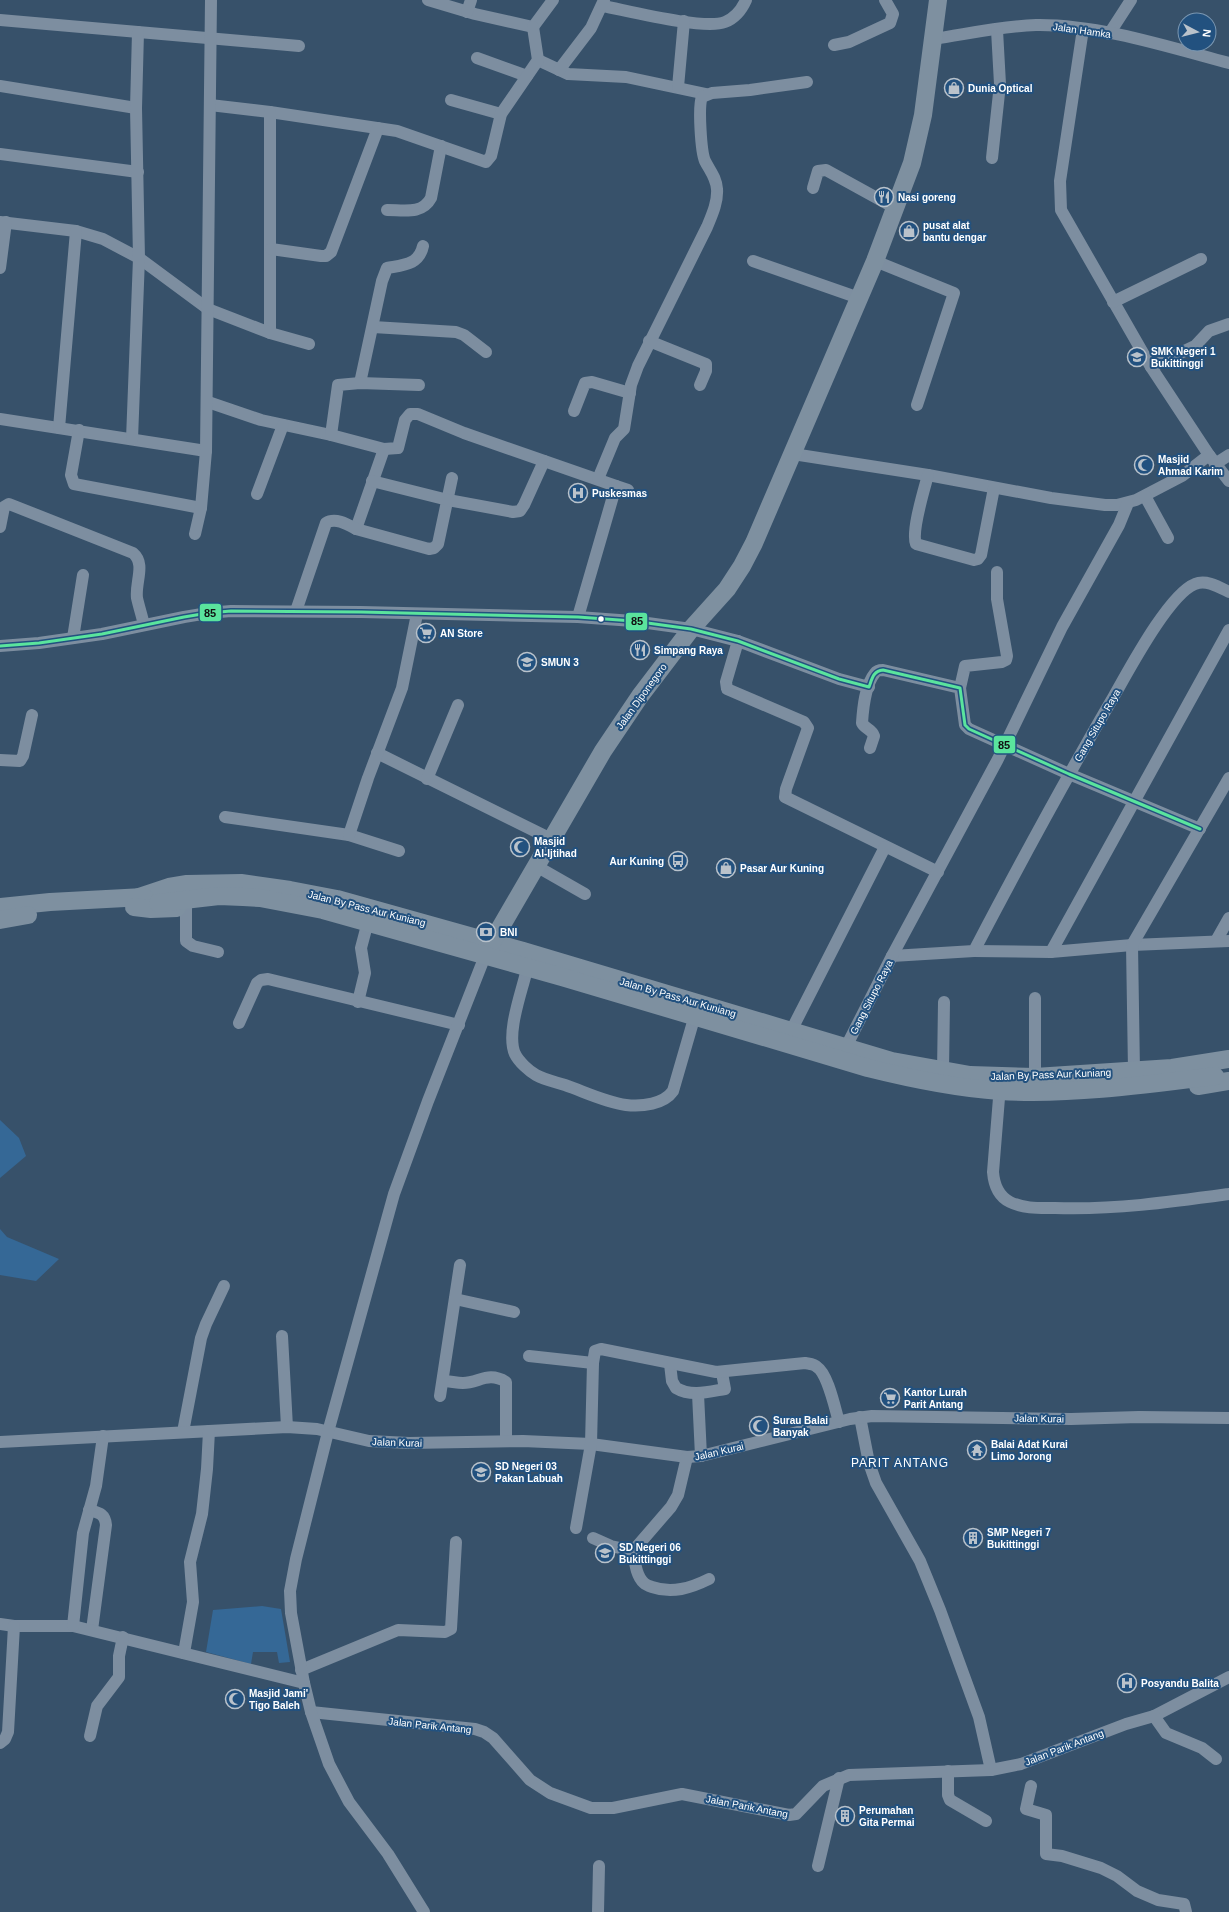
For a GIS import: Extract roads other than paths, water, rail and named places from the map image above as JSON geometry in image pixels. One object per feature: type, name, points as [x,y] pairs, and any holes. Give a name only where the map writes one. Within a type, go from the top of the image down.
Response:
[{"type":"highway","name":"Jalan Diponegoro","points":[[492,942],[603,751],[640,696],[691,629],[727,589],[742,566],[793,454],[875,261],[912,164],[919,137],[938,0]]},
{"type":"highway","name":"Jalan By Pass Aur Kuniang","points":[[133,903],[162,888],[187,884],[241,883],[262,885],[337,899],[492,942],[892,1061],[943,1072],[990,1077],[1035,1077],[1172,1068],[1229,1059]]},
{"type":"highway","name":"Jalan By Pass Aur Kuniang","points":[[0,907],[51,907],[133,903],[219,890],[243,891],[297,898],[324,903],[869,1061],[936,1078],[960,1081],[1036,1085],[1223,1073]]},
{"type":"highway","name":"Jalan By Pass Aur Kuniang","points":[[133,903],[158,910],[230,904],[260,906],[366,929],[526,973],[823,1062],[897,1082],[966,1096],[1000,1098],[1087,1097],[1137,1093],[1223,1073]]},
{"type":"highway","name":"Jalan By Pass Aur Kuniang","points":[[0,920],[51,907]]},
{"type":"highway","points":[[601,995],[607,977]]},
{"type":"street","points":[[195,534],[201,508],[206,451],[208,402],[210,0]]},
{"type":"street","points":[[428,0],[467,12],[533,27]]},
{"type":"street","points":[[467,12],[471,0]]},
{"type":"street","points":[[210,106],[270,112],[397,131],[483,162],[488,161],[491,156],[501,114],[538,60],[533,27],[553,0]]},
{"type":"street","points":[[559,70],[592,28],[604,3],[684,21],[713,24],[724,23],[738,14],[746,0]]},
{"type":"street","points":[[834,45],[849,42],[890,23],[893,14],[885,0]]},
{"type":"street","points":[[1110,34],[1131,0]]},
{"type":"street","points":[[0,20],[299,46]]},
{"type":"street","points":[[678,87],[684,21]]},
{"type":"street","name":"Jalan Hamka","points":[[933,39],[1036,25],[1083,29],[1110,34],[1229,63]]},
{"type":"street","points":[[1083,29],[1060,181],[1061,210],[1065,220],[1151,367],[1212,460],[1229,481]]},
{"type":"street","points":[[992,158],[1000,84],[998,30]]},
{"type":"street","points":[[132,439],[139,258],[136,108],[138,32]]},
{"type":"street","points":[[476,58],[527,76]]},
{"type":"street","points":[[538,60],[568,74],[626,77],[706,94],[807,82]]},
{"type":"street","points":[[0,86],[136,108]]},
{"type":"street","points":[[598,479],[615,438],[624,429],[630,393],[638,366],[649,341],[707,227],[714,208],[717,190],[716,180],[704,157],[699,108],[702,97],[706,94]]},
{"type":"street","points":[[451,100],[501,114]]},
{"type":"street","points":[[270,112],[270,333]]},
{"type":"street","points":[[271,250],[321,256],[326,256],[331,252],[378,128]]},
{"type":"street","points":[[387,210],[413,211],[422,209],[428,204],[431,198],[441,146]]},
{"type":"street","points":[[0,154],[138,172]]},
{"type":"street","points":[[813,188],[818,171],[826,170],[895,208]]},
{"type":"street","points":[[0,268],[3,222],[76,231],[103,239],[139,258],[208,309],[270,333],[309,344]]},
{"type":"street","points":[[59,428],[76,231]]},
{"type":"street","points":[[360,383],[382,281],[387,268],[410,263],[418,259],[422,255],[424,246]]},
{"type":"street","points":[[1113,302],[1201,259]]},
{"type":"street","points":[[753,261],[859,298]]},
{"type":"street","points":[[875,261],[954,293],[917,405]]},
{"type":"street","points":[[1151,367],[1196,346],[1209,331],[1229,324]]},
{"type":"street","points":[[373,327],[456,332],[464,335],[486,352]]},
{"type":"street","points":[[649,341],[706,364],[706,371],[700,385]]},
{"type":"street","points":[[574,411],[585,383],[588,382],[630,393]]},
{"type":"street","points":[[331,435],[338,385],[360,383],[419,385]]},
{"type":"street","points":[[208,402],[261,420],[331,435],[384,449],[395,450],[400,446],[405,420],[410,414],[413,414],[628,490]]},
{"type":"street","points":[[0,419],[79,430],[206,451]]},
{"type":"street","points":[[257,494],[283,425]]},
{"type":"street","points":[[79,430],[71,475],[74,484],[201,508]]},
{"type":"street","points":[[356,528],[384,449]]},
{"type":"street","points":[[793,454],[928,475],[1051,498],[1104,505],[1128,503],[1145,496],[1212,460],[1229,455]]},
{"type":"street","points":[[372,481],[448,500],[513,512],[520,511],[524,505],[544,461]]},
{"type":"street","points":[[928,475],[917,521],[914,540],[916,544],[974,560],[978,559],[981,555],[994,488]]},
{"type":"street","points":[[296,611],[326,523],[330,520],[335,520],[356,528],[429,549],[434,548],[438,544],[452,478]]},
{"type":"street","points":[[578,617],[616,486]]},
{"type":"street","points":[[1145,496],[1168,538]]},
{"type":"street","points":[[892,956],[1005,746],[1024,703],[1062,627],[1119,525],[1128,503]]},
{"type":"street","points":[[0,527],[4,507],[9,504],[133,553],[138,557],[140,564],[136,591],[144,625]]},
{"type":"street","points":[[997,572],[997,599],[1007,656],[1006,660],[1002,662],[964,666],[960,688],[965,725],[1005,746],[1200,829]]},
{"type":"street","points":[[73,638],[83,575]]},
{"type":"street","name":"Gang Situpo Raya","points":[[974,951],[1069,774],[1163,615],[1187,588],[1200,582],[1214,585],[1229,592]]},
{"type":"street","points":[[0,646],[73,638],[208,613],[296,611],[578,617],[691,629],[738,642],[839,679],[869,687]]},
{"type":"street","points":[[349,835],[377,753],[402,688],[417,614]]},
{"type":"street","points":[[1051,952],[1229,630]]},
{"type":"street","points":[[738,642],[726,682],[727,689],[804,722],[808,728],[786,789],[785,797],[938,872]]},
{"type":"street","points":[[870,748],[874,736],[872,732],[863,726],[862,723],[869,687],[874,673],[878,670],[960,688]]},
{"type":"street","points":[[427,779],[458,706]]},
{"type":"street","points":[[0,760],[20,761],[23,756],[32,715]]},
{"type":"street","points":[[377,753],[551,839]]},
{"type":"street","points":[[1134,1071],[1132,945],[1229,778]]},
{"type":"street","points":[[225,818],[349,835],[399,851]]},
{"type":"street","points":[[791,1031],[885,847]]},
{"type":"street","points":[[536,866],[585,894]]},
{"type":"street","points":[[186,907],[186,941],[193,946],[218,952]]},
{"type":"street","points":[[1216,941],[1229,918]]},
{"type":"street","points":[[358,1002],[365,973],[361,948],[366,929]]},
{"type":"street","name":"Gang Situpo Raya","points":[[846,1047],[892,956],[974,951],[1051,952],[1132,945],[1229,941]]},
{"type":"street","points":[[424,1912],[388,1854],[349,1802],[329,1764],[311,1712],[301,1670],[292,1613],[292,1574],[328,1432],[402,1167],[483,961]]},
{"type":"street","points":[[526,973],[513,1029],[512,1042],[515,1054],[524,1065],[536,1075],[615,1102],[637,1105],[662,1101],[669,1097],[673,1091],[693,1022]]},
{"type":"street","points":[[239,1023],[257,984],[262,980],[275,980],[358,1002],[459,1025]]},
{"type":"street","points":[[1035,998],[1035,1077]]},
{"type":"street","points":[[943,1072],[944,1002]]},
{"type":"street","points":[[1000,1098],[993,1172],[994,1183],[999,1194],[1010,1202],[1026,1207],[1081,1209],[1156,1204],[1229,1194]]},
{"type":"street","points":[[440,1396],[460,1265]]},
{"type":"street","points":[[183,1432],[201,1338],[224,1286]]},
{"type":"street","points":[[455,1299],[514,1312]]},
{"type":"street","points":[[282,1336],[287,1427]]},
{"type":"street","points":[[576,1528],[591,1444],[593,1363],[595,1351],[601,1349],[670,1364],[722,1373],[805,1363],[813,1364],[819,1367],[823,1374],[831,1393],[839,1422]]},
{"type":"street","points":[[529,1356],[593,1363]]},
{"type":"street","points":[[670,1364],[672,1381],[676,1388],[681,1391],[698,1394],[725,1389],[722,1373]]},
{"type":"street","points":[[443,1380],[463,1383],[489,1377],[501,1379],[506,1382],[506,1441]]},
{"type":"street","points":[[698,1394],[701,1456]]},
{"type":"street","name":"Jalan Kurai","points":[[0,1442],[287,1427],[328,1432],[349,1438],[369,1441],[409,1443],[506,1441],[591,1444],[645,1453],[686,1457],[701,1456],[839,1422],[885,1415],[1071,1419],[1139,1417],[1229,1418]]},
{"type":"street","points":[[860,1418],[869,1463],[876,1483],[920,1561],[940,1610],[979,1717],[992,1770]]},
{"type":"street","points":[[184,1653],[192,1602],[190,1562],[202,1514],[207,1469],[208,1431]]},
{"type":"street","points":[[73,1626],[84,1533],[96,1486],[103,1436]]},
{"type":"street","points":[[633,1551],[671,1507],[678,1495],[686,1457]]},
{"type":"street","points":[[89,1510],[102,1514],[105,1518],[106,1525],[92,1630]]},
{"type":"street","points":[[593,1538],[611,1546],[633,1551]]},
{"type":"street","points":[[301,1670],[398,1630],[445,1632],[451,1629],[456,1542]]},
{"type":"street","points":[[633,1551],[638,1574],[644,1584],[657,1589],[679,1590],[694,1586],[709,1579]]},
{"type":"street","points":[[0,1624],[14,1626],[73,1626],[304,1682]]},
{"type":"street","points":[[0,1743],[5,1739],[8,1732],[14,1626]]},
{"type":"street","points":[[90,1736],[97,1706],[119,1678],[119,1656],[123,1637]]},
{"type":"street","name":"Jalan Parik Antang","points":[[311,1712],[475,1729],[484,1732],[493,1738],[530,1780],[550,1793],[591,1808],[613,1808],[682,1794],[793,1815],[823,1786],[839,1778],[863,1773],[992,1770],[1020,1764],[1119,1727],[1154,1716],[1229,1677]]},
{"type":"street","points":[[1154,1716],[1161,1728],[1166,1733],[1202,1748],[1216,1759]]},
{"type":"street","points":[[948,1771],[948,1795],[950,1800],[986,1821]]},
{"type":"street","points":[[818,1866],[839,1778]]},
{"type":"street","points":[[1031,1786],[1026,1809],[1046,1815],[1046,1854],[1062,1856],[1101,1868],[1117,1876],[1137,1891],[1158,1900],[1184,1904],[1186,1912]]},
{"type":"street","points":[[598,1912],[599,1866]]},
{"type":"place","name":"Dunia Optical","points":[[954,88]]},
{"type":"place","name":"Nasi goreng","points":[[884,197]]},
{"type":"place","name":"pusat alat bantu dengar","points":[[909,231]]},
{"type":"place","name":"SMK Negeri 1 Bukittinggi","points":[[1137,357]]},
{"type":"place","name":"Masjid Ahmad Karim","points":[[1144,465]]},
{"type":"place","name":"Puskesmas","points":[[578,493]]},
{"type":"place","name":"AN Store","points":[[426,633]]},
{"type":"place","name":"Simpang Raya","points":[[640,650]]},
{"type":"place","name":"SMUN 3","points":[[527,662]]},
{"type":"place","name":"Masjid Al-Ijtihad","points":[[520,847]]},
{"type":"place","name":"Aur Kuning","points":[[678,861]]},
{"type":"place","name":"Pasar Aur Kuning","points":[[726,868]]},
{"type":"place","name":"BNI","points":[[486,932]]},
{"type":"place","name":"Kantor Lurah Parit Antang","points":[[890,1398]]},
{"type":"place","name":"Surau Balai Banyak","points":[[759,1426]]},
{"type":"place","name":"Balai Adat Kurai Limo Jorong","points":[[977,1450]]},
{"type":"place","name":"SD Negeri 03 Pakan Labuah","points":[[481,1472]]},
{"type":"place","name":"SMP Negeri 7 Bukittinggi","points":[[973,1538]]},
{"type":"place","name":"SD Negeri 06 Bukittinggi","points":[[605,1553]]},
{"type":"place","name":"Posyandu Balita","points":[[1127,1683]]},
{"type":"place","name":"Masjid Jami' Tigo Baleh","points":[[235,1699]]},
{"type":"place","name":"Perumahan Gita Permai","points":[[845,1816]]},
{"type":"district","name":"PARIT ANTANG","points":[[900,1463]]}]
